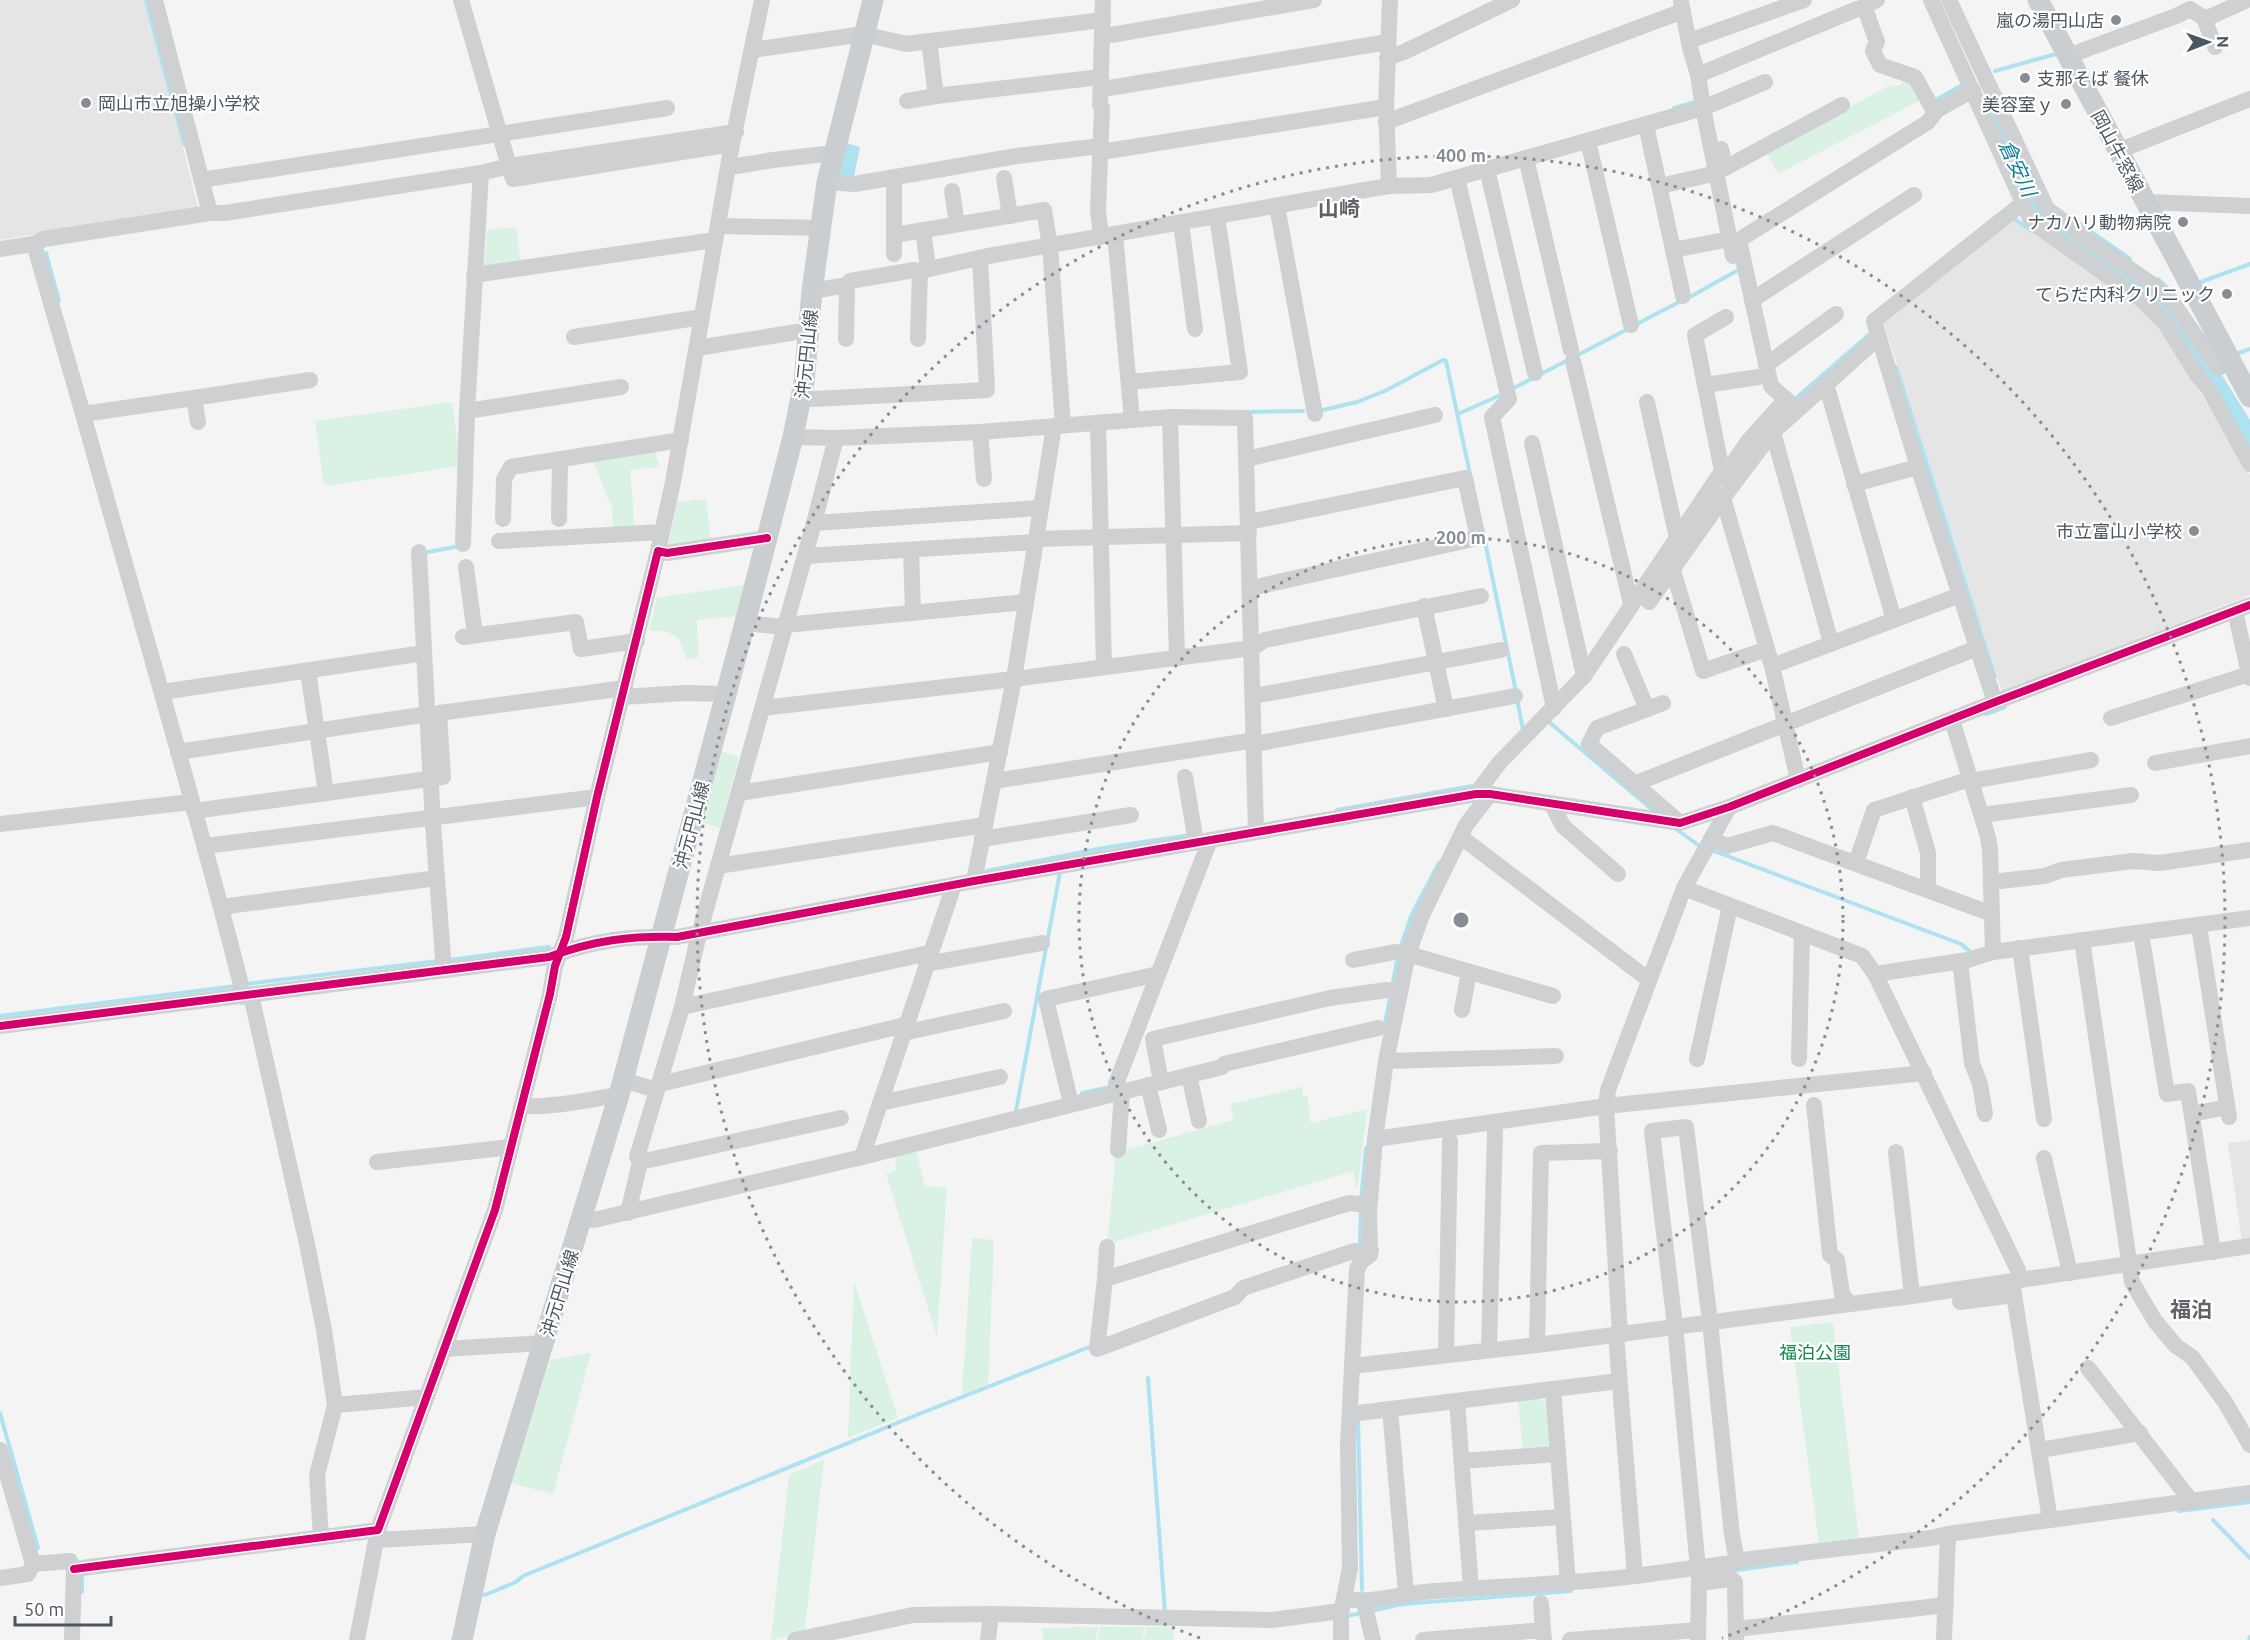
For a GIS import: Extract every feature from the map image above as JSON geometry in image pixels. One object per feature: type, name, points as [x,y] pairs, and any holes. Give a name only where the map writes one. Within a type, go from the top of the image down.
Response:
[{"type":"main road","name":"沖元円山線","points":[[462,1640],[485,1534],[544,1343],[588,1219],[640,1086],[662,936],[726,694],[750,624],[766,538],[808,399],[809,330],[819,290],[821,228],[832,183],[833,153],[869,35],[873,0]]},
{"type":"main road","name":"岡山牛窓線","points":[[2038,0],[2250,397]]},
{"type":"street","points":[[155,0],[210,213]]},
{"type":"street","points":[[461,0],[496,133],[513,179],[734,138]]},
{"type":"street","points":[[357,1640],[380,1537],[428,1397],[448,1350],[495,1210],[511,1147],[525,1106],[554,980],[555,966],[561,952],[597,796],[663,552],[662,532],[701,347],[702,317],[733,166],[734,138],[755,51],[762,0]]},
{"type":"street","points":[[1103,0],[1105,82],[1100,105],[1103,148],[1098,210],[1104,233],[1129,382],[1132,420]]},
{"type":"street","points":[[1112,35],[1314,0]]},
{"type":"street","points":[[1389,182],[1386,115],[1390,0]]},
{"type":"street","points":[[907,101],[936,96],[1105,82],[1388,50],[1404,52],[1512,0]]},
{"type":"street","points":[[1877,0],[1864,6],[1877,42],[1873,51],[1880,65],[1914,77],[1931,106],[1937,110]]},
{"type":"street","points":[[1931,0],[2031,218],[2040,228],[2142,300],[2165,323],[2208,388],[2250,464]]},
{"type":"street","points":[[1949,0],[2048,209],[2077,233],[2152,284],[2175,306],[2218,369],[2232,362]]},
{"type":"street","points":[[2204,18],[2247,0]]},
{"type":"street","points":[[1693,40],[1801,1],[1808,26]]},
{"type":"street","points":[[832,183],[855,184],[1017,156],[1386,115],[1682,6],[1693,40],[1736,271],[1763,371]]},
{"type":"street","points":[[2068,56],[2182,7],[2204,18],[2214,47]]},
{"type":"street","points":[[1700,75],[1808,26],[1857,9]]},
{"type":"street","points":[[755,51],[869,35],[906,44],[1102,20]]},
{"type":"street","points":[[929,41],[936,96]]},
{"type":"street","points":[[819,290],[847,285],[850,281],[980,258],[1050,241],[1181,223],[1277,206],[1389,182],[1431,185],[1646,125],[1765,82]]},
{"type":"street","points":[[1787,404],[1767,396],[1761,387],[1763,371],[1752,300],[1739,240],[1928,122],[1937,110],[1973,90]]},
{"type":"street","points":[[2118,151],[2250,99]]},
{"type":"street","points":[[1704,103],[1725,168],[1842,105]]},
{"type":"street","points":[[201,180],[667,108]]},
{"type":"street","points":[[1646,125],[1683,296]]},
{"type":"street","points":[[1588,141],[1631,325]]},
{"type":"street","points":[[733,166],[833,153]]},
{"type":"street","points":[[1526,158],[1631,604]]},
{"type":"street","points":[[0,249],[34,244],[44,239],[210,213],[225,213],[509,166]]},
{"type":"street","points":[[1487,170],[1535,373]]},
{"type":"street","points":[[463,544],[479,274],[481,172]]},
{"type":"street","points":[[1660,186],[1717,173]]},
{"type":"street","points":[[894,178],[894,254]]},
{"type":"street","points":[[1004,178],[1010,216]]},
{"type":"street","points":[[1457,178],[1509,399],[1492,417],[1554,708]]},
{"type":"street","points":[[952,191],[957,224]]},
{"type":"street","points":[[1752,300],[1914,195]]},
{"type":"street","points":[[2145,202],[2250,206]]},
{"type":"street","points":[[1995,702],[1918,467],[1874,321],[2023,203]]},
{"type":"street","points":[[1277,206],[1315,414]]},
{"type":"street","points":[[894,235],[1044,210],[1050,241],[1058,426],[1040,508],[1014,679],[975,876]]},
{"type":"street","points":[[1129,382],[1240,372],[1216,216]]},
{"type":"street","points":[[1181,223],[1195,329]]},
{"type":"street","points":[[479,274],[720,230],[821,228]]},
{"type":"street","points":[[918,339],[926,266],[923,230]]},
{"type":"street","points":[[1673,250],[1730,239]]},
{"type":"street","points":[[34,244],[88,413],[133,597],[166,692],[182,751],[193,806],[226,906],[244,991],[307,1244],[324,1330],[335,1405],[317,1475],[321,1537]]},
{"type":"street","points":[[808,399],[987,390],[980,258]]},
{"type":"street","points":[[846,339],[847,285]]},
{"type":"street","points":[[1705,385],[1763,371],[1836,314]]},
{"type":"street","points":[[574,337],[702,317]]},
{"type":"street","points":[[1726,317],[1695,334],[1727,478],[1723,498],[1772,666],[1798,780]]},
{"type":"street","points":[[701,347],[809,330]]},
{"type":"street","points":[[1341,1640],[1342,1611],[1350,1568],[1348,1444],[1355,1414],[1357,1269],[1361,1262],[1370,1255],[1371,1250],[1362,1204],[1375,1139],[1394,991],[1402,954],[1500,762],[1584,676],[1631,604],[1682,541],[1727,478],[1749,440],[1787,404],[1826,384],[1877,331]]},
{"type":"street","points":[[88,413],[310,380]]},
{"type":"street","points":[[1826,384],[1894,620]]},
{"type":"street","points":[[471,410],[621,387]]},
{"type":"street","points":[[194,398],[198,422]]},
{"type":"street","points":[[1647,402],[1682,541]]},
{"type":"street","points":[[1727,478],[1773,432],[1787,404]]},
{"type":"street","points":[[1247,459],[1435,415]]},
{"type":"street","points":[[1170,417],[1177,658]]},
{"type":"street","points":[[798,438],[980,432],[1170,417],[1245,418],[1256,827]]},
{"type":"street","points":[[1098,423],[1104,667]]},
{"type":"street","points":[[980,432],[984,479]]},
{"type":"street","points":[[1773,432],[1831,643]]},
{"type":"street","points":[[629,1208],[640,1162],[637,1157],[640,1086],[682,1007],[699,934],[762,708],[781,626],[814,523],[833,438]]},
{"type":"street","points":[[503,519],[504,479],[511,466],[681,440]]},
{"type":"street","points":[[1532,443],[1584,676]]},
{"type":"street","points":[[559,519],[560,459]]},
{"type":"street","points":[[1854,484],[1918,467]]},
{"type":"street","points":[[805,556],[1035,540],[1173,534],[1249,527],[1465,478],[1478,538],[1251,588]]},
{"type":"street","points":[[1649,602],[1672,567],[1682,541],[1723,498]]},
{"type":"street","points":[[814,523],[1040,508]]},
{"type":"street","points":[[499,541],[662,532]]},
{"type":"street","points":[[663,552],[766,538]]},
{"type":"street","points":[[911,550],[913,612]]},
{"type":"street","points":[[419,552],[428,714],[435,778],[437,878],[444,963]]},
{"type":"street","points":[[466,567],[469,636],[576,622],[581,649],[638,641]]},
{"type":"street","points":[[1672,567],[1703,671],[1767,649]]},
{"type":"street","points":[[1772,666],[1960,595]]},
{"type":"street","points":[[762,708],[1014,679],[1252,648],[1265,640],[1481,596]]},
{"type":"street","points":[[750,624],[781,626],[1026,602]]},
{"type":"street","points":[[1424,606],[1446,709]]},
{"type":"street","points":[[0,1026],[444,963],[549,957],[589,943],[641,936],[677,937],[699,934],[954,885],[975,876],[1256,827],[1483,794],[1680,823],[1729,807],[1995,702],[2243,608],[2250,676],[2111,718]]},
{"type":"street","points":[[1634,784],[1977,648]]},
{"type":"street","points":[[1254,696],[1501,650]]},
{"type":"street","points":[[166,692],[424,653]]},
{"type":"street","points":[[1624,654],[1647,709]]},
{"type":"street","points":[[308,671],[326,793]]},
{"type":"street","points":[[0,824],[326,793],[443,777],[440,713],[626,694],[726,694]]},
{"type":"street","points":[[994,781],[1255,742],[1515,696]]},
{"type":"street","points":[[1663,703],[1597,728],[1588,744],[1680,823]]},
{"type":"street","points":[[182,751],[428,714]]},
{"type":"street","points":[[1952,720],[1986,814],[1996,882],[1992,914],[1976,957],[1972,1063],[1980,1084],[1985,1114]]},
{"type":"street","points":[[2155,763],[2250,746]]},
{"type":"street","points":[[739,793],[1000,752]]},
{"type":"street","points":[[1856,864],[1874,810],[1974,780],[2091,760]]},
{"type":"street","points":[[1118,1150],[1118,1089],[1158,974],[1199,837],[1185,777]]},
{"type":"street","points":[[1986,814],[2131,795]]},
{"type":"street","points":[[208,846],[597,796]]},
{"type":"street","points":[[1912,797],[1928,853],[1928,890]]},
{"type":"street","points":[[1551,803],[1563,826],[1618,874]]},
{"type":"street","points":[[1635,1576],[1619,1381],[1610,1151],[1606,1106],[1608,1090],[1684,888],[1729,807]]},
{"type":"street","points":[[718,866],[1131,814]]},
{"type":"street","points":[[1708,846],[1727,846],[1773,833],[1992,914]]},
{"type":"street","points":[[1461,837],[1649,980]]},
{"type":"street","points":[[1996,882],[2045,876],[2073,868],[2133,861],[2159,863],[2250,850]]},
{"type":"street","points":[[226,906],[437,878]]},
{"type":"street","points":[[864,1152],[901,1027],[954,885]]},
{"type":"street","points":[[1684,888],[1862,956],[1875,974],[2018,1268],[2015,1287],[2050,1520]]},
{"type":"street","points":[[1697,1059],[1730,906]]},
{"type":"street","points":[[1875,974],[1976,957],[2199,929],[2250,918]]},
{"type":"street","points":[[2192,1114],[2228,1112],[2199,929]]},
{"type":"street","points":[[1799,1059],[1802,933]]},
{"type":"street","points":[[2141,937],[2167,1094],[2188,1091],[2213,1252]]},
{"type":"street","points":[[682,1007],[926,956],[1042,943]]},
{"type":"street","points":[[2083,944],[2132,1282],[2147,1310],[2176,1346],[2193,1357],[2225,1402],[2250,1445]]},
{"type":"street","points":[[2021,953],[2044,1119]]},
{"type":"street","points":[[1353,960],[1402,954],[1553,996]]},
{"type":"street","points":[[1462,1010],[1469,972]]},
{"type":"street","points":[[1070,1098],[1046,999],[1158,974]]},
{"type":"street","points":[[1159,1130],[1153,1039],[1330,998],[1394,991]]},
{"type":"street","points":[[525,1106],[640,1086],[901,1027],[1004,1011]]},
{"type":"street","points":[[588,1219],[864,1152],[1070,1098],[1157,1079],[1189,1075],[1222,1067],[1224,1064],[1378,1028]]},
{"type":"street","points":[[1386,1061],[1556,1056]]},
{"type":"street","points":[[1375,1139],[1606,1106],[1924,1073]]},
{"type":"street","points":[[1189,1075],[1199,1121]]},
{"type":"street","points":[[880,1103],[1000,1077]]},
{"type":"street","points":[[1814,1105],[1830,1255],[1837,1260],[1842,1294],[1850,1304]]},
{"type":"street","points":[[640,1162],[841,1118]]},
{"type":"street","points":[[1570,1640],[1698,1635],[1698,1575],[1676,1332],[1652,1131],[1686,1127],[1711,1327],[1732,1536],[1737,1561]]},
{"type":"street","points":[[1489,1350],[1495,1130]]},
{"type":"street","points":[[1446,1355],[1450,1141]]},
{"type":"street","points":[[377,1162],[511,1147]]},
{"type":"street","points":[[1537,1345],[1541,1153],[1610,1151]]},
{"type":"street","points":[[1896,1152],[1912,1296]]},
{"type":"street","points":[[2044,1158],[2070,1273]]},
{"type":"street","points":[[1105,1279],[1362,1204]]},
{"type":"street","points":[[1960,1302],[2070,1273],[2129,1269],[2250,1246]]},
{"type":"street","points":[[1107,1247],[1097,1349],[1234,1297],[1243,1288],[1354,1251],[1371,1250]]},
{"type":"street","points":[[1357,1366],[1489,1350],[1676,1332],[1850,1304],[2015,1287]]},
{"type":"street","points":[[448,1350],[544,1343]]},
{"type":"street","points":[[2088,1368],[2192,1502]]},
{"type":"street","points":[[1355,1414],[1619,1381]]},
{"type":"street","points":[[1553,1389],[1568,1583]]},
{"type":"street","points":[[335,1405],[428,1397]]},
{"type":"street","points":[[1457,1401],[1471,1588]]},
{"type":"street","points":[[1390,1409],[1406,1593]]},
{"type":"street","points":[[2040,1450],[2140,1433]]},
{"type":"street","points":[[0,1450],[33,1564],[28,1574],[0,1578]]},
{"type":"street","points":[[1462,1461],[1557,1454]]},
{"type":"street","points":[[1698,1575],[1737,1561],[1931,1538],[1948,1539],[2050,1520],[2250,1493]]},
{"type":"street","points":[[1467,1523],[1562,1517]]},
{"type":"street","points":[[74,1569],[321,1537],[485,1534]]},
{"type":"street","points":[[1944,1640],[1948,1539]]},
{"type":"street","points":[[33,1564],[70,1561],[74,1569],[72,1640]]},
{"type":"street","points":[[795,1640],[913,1615],[991,1614],[1294,1619],[1365,1609],[1406,1593],[1568,1583],[1635,1576],[1698,1575],[1731,1579],[1735,1582],[1736,1635],[1946,1605]]},
{"type":"street","points":[[1423,1640],[1543,1635],[1542,1603]]},
{"type":"street","points":[[1365,1609],[1373,1640]]},
{"type":"street","points":[[988,1640],[991,1614]]},
{"type":"shaded area","name":"岡山市立旭操小学校","points":[[0,0],[146,0],[198,207],[0,240]]},
{"type":"shaded area","points":[[2014,219],[2136,305],[2149,316],[2172,346],[2250,475],[2250,595],[2002,692],[1884,324]]},
{"type":"shaded area","points":[[2250,1140],[2250,1241],[2242,1242],[2228,1143]]},
{"type":"green space","points":[[1909,80],[1919,101],[1778,174],[1766,151],[1891,85],[1897,86]]},
{"type":"green space","points":[[516,227],[521,264],[484,269],[487,230]]},
{"type":"green space","points":[[452,402],[461,466],[324,486],[315,421]]},
{"type":"green space","points":[[654,447],[660,467],[630,470],[635,531],[613,533],[612,508],[593,461]]},
{"type":"green space","points":[[706,499],[711,542],[668,548],[677,502]]},
{"type":"green space","points":[[749,584],[739,616],[697,620],[699,657],[687,659],[678,637],[667,632],[649,630],[657,598]]},
{"type":"green space","points":[[722,751],[739,757],[720,828],[703,823]]},
{"type":"green space","points":[[1302,1087],[1303,1096],[1307,1096],[1311,1123],[1367,1109],[1358,1187],[1356,1187],[1353,1171],[1107,1244],[1116,1153],[1233,1120],[1231,1104]]},
{"type":"green space","points":[[916,1150],[925,1186],[947,1188],[937,1337],[886,1174],[896,1170],[895,1156]]},
{"type":"green space","points":[[972,1238],[994,1240],[988,1385],[962,1395]]},
{"type":"green space","points":[[854,1281],[898,1418],[848,1438]]},
{"type":"green space","name":"福泊公園","points":[[1833,1322],[1859,1540],[1819,1545],[1790,1327]]},
{"type":"green space","points":[[591,1353],[553,1494],[511,1483],[550,1360]]},
{"type":"green space","points":[[1538,1398],[1547,1404],[1550,1447],[1523,1452],[1518,1400]]},
{"type":"green space","points":[[824,1460],[805,1628],[803,1633],[771,1640],[789,1475]]},
{"type":"green space","points":[[1098,1627],[1096,1640],[1044,1640],[1042,1628]]},
{"type":"green space","points":[[1100,1627],[1145,1627],[1142,1640],[1098,1640]]},
{"type":"green space","points":[[1147,1627],[1174,1627],[1173,1640],[1144,1640]]},
{"type":"water","points":[[840,141],[860,147],[854,177],[833,176]]},
{"type":"waterway","points":[[146,0],[184,144]]},
{"type":"waterway","points":[[1995,71],[2056,54]]},
{"type":"waterway","points":[[1934,101],[1964,84]]},
{"type":"waterway","points":[[1674,108],[1699,101]]},
{"type":"waterway","name":"倉安川","points":[[1993,113],[2038,210],[2046,220],[2153,295],[2183,333],[2250,441]]},
{"type":"waterway","points":[[2013,218],[2032,231]]},
{"type":"waterway","points":[[2080,224],[2130,259]]},
{"type":"waterway","points":[[46,253],[59,301]]},
{"type":"waterway","points":[[2198,283],[2250,264]]},
{"type":"waterway","points":[[1688,298],[1740,269]]},
{"type":"waterway","points":[[2158,279],[2176,297]]},
{"type":"waterway","points":[[1635,325],[1681,301]]},
{"type":"waterway","points":[[1512,389],[1628,329]]},
{"type":"waterway","points":[[1794,400],[1872,332]]},
{"type":"waterway","points":[[2236,354],[2250,349]]},
{"type":"waterway","points":[[1323,410],[1357,402],[1385,391],[1443,360],[1446,361],[1470,474]]},
{"type":"waterway","points":[[1896,367],[1995,677]]},
{"type":"waterway","points":[[1458,414],[1503,394]]},
{"type":"waterway","points":[[1247,412],[1303,411]]},
{"type":"waterway","points":[[1484,537],[1516,692]]},
{"type":"waterway","points":[[423,553],[460,546]]},
{"type":"waterway","points":[[1517,699],[1523,730]]},
{"type":"waterway","points":[[1986,714],[2005,707],[2004,705]]},
{"type":"waterway","points":[[1549,722],[1655,812]]},
{"type":"waterway","points":[[1337,810],[1472,786]]},
{"type":"waterway","points":[[1676,829],[1701,847]]},
{"type":"waterway","points":[[986,871],[1109,847],[1191,835]]},
{"type":"waterway","points":[[1711,852],[1714,851],[1961,944],[1973,954]]},
{"type":"waterway","points":[[1400,949],[1412,914],[1439,863]]},
{"type":"waterway","points":[[1016,1111],[1060,872]]},
{"type":"waterway","points":[[449,960],[549,947]]},
{"type":"waterway","points":[[1392,987],[1398,956]]},
{"type":"waterway","points":[[246,984],[438,961]]},
{"type":"waterway","points":[[0,1016],[236,986]]},
{"type":"waterway","points":[[1384,1028],[1391,994]]},
{"type":"waterway","points":[[1082,1093],[1110,1087]]},
{"type":"waterway","points":[[1361,1200],[1366,1148]]},
{"type":"waterway","points":[[1360,1241],[1361,1208]]},
{"type":"waterway","points":[[480,1594],[485,1595],[516,1582],[523,1576],[1092,1346]]},
{"type":"waterway","points":[[1148,1378],[1165,1613]]},
{"type":"waterway","points":[[0,1413],[38,1548]]},
{"type":"waterway","points":[[1358,1417],[1362,1590]]},
{"type":"waterway","points":[[2179,1511],[2250,1502]]},
{"type":"waterway","points":[[2213,1520],[2250,1558]]},
{"type":"waterway","points":[[1730,1571],[1797,1562]]},
{"type":"waterway","points":[[82,1573],[82,1592]]},
{"type":"waterway","points":[[1370,1611],[1403,1604],[1571,1591]]},
{"type":"waterway","points":[[1346,1616],[1363,1613]]},
{"type":"cycle path","points":[[74,1569],[378,1530],[495,1210],[550,994],[555,966],[566,937],[597,797],[658,551],[667,553],[767,538]]},
{"type":"cycle path","points":[[0,1026],[549,957],[612,940],[677,937],[974,881],[1476,794],[1490,794],[1680,823],[1729,807],[2250,605]]},
{"type":"place","name":"嵐の湯円山店","points":[[2116,20]]},
{"type":"place","name":"支那そば 餐休","points":[[2025,78]]},
{"type":"place","name":"岡山市立旭操小学校","points":[[86,103]]},
{"type":"place","name":"美容室ｙ","points":[[2066,104]]},
{"type":"place","name":"ナカハリ動物病院","points":[[2183,222]]},
{"type":"place","name":"てらだ内科クリニック","points":[[2227,294]]},
{"type":"place","name":"市立富山小学校","points":[[2194,531]]},
{"type":"district","name":"山崎","points":[[1339,208]]},
{"type":"district","name":"福泊","points":[[2191,1309]]}]
